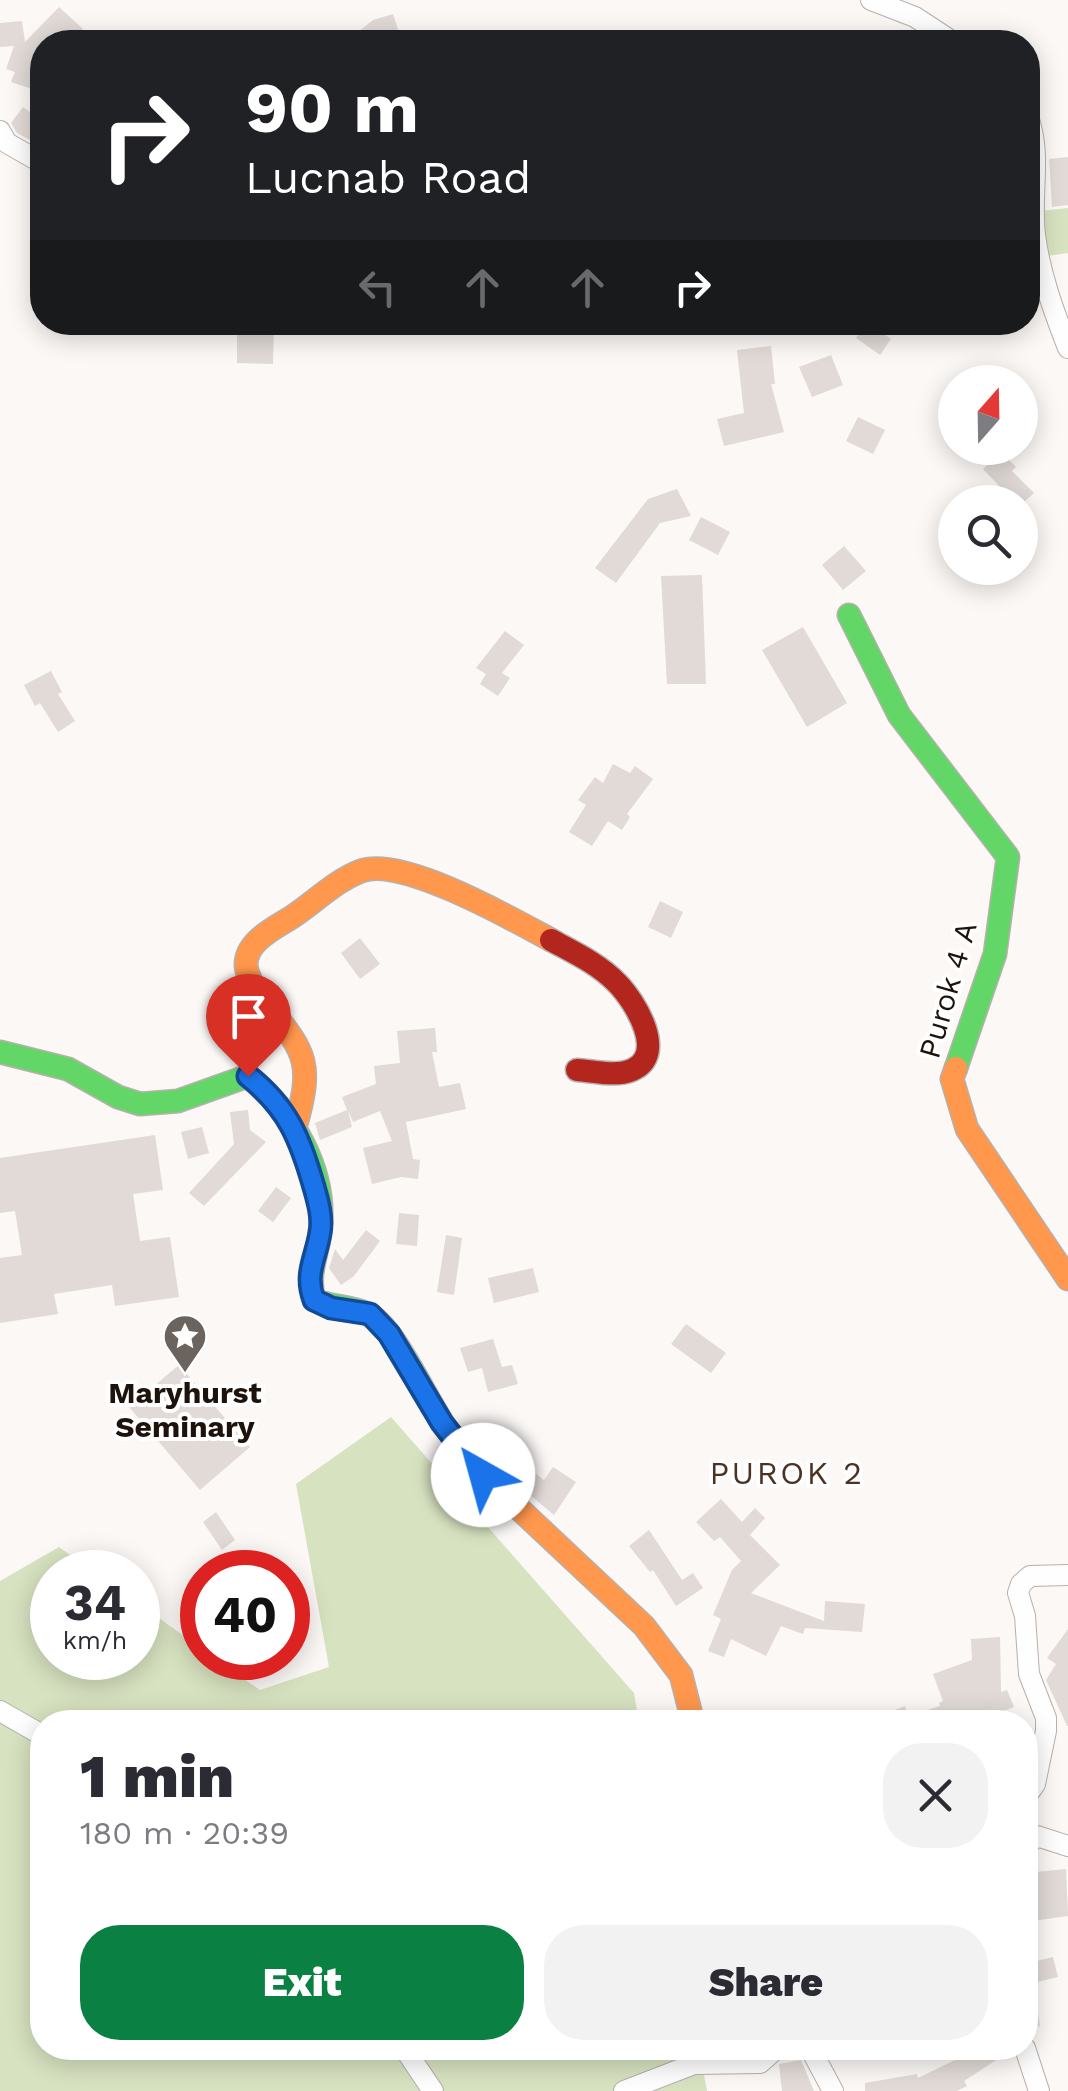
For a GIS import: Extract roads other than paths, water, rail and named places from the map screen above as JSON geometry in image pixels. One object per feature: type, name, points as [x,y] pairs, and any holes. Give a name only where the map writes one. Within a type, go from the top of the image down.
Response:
[{"type":"street","points":[[871,0],[914,17],[934,30]]},
{"type":"street","points":[[0,131],[7,143],[30,156]]},
{"type":"street","points":[[1040,258],[1068,348]]},
{"type":"street","name":"Purok 4 A","points":[[849,615],[888,698],[920,745],[985,821],[1008,858],[994,954],[952,1078],[966,1130],[1068,1279]]},
{"type":"street","points":[[294,1128],[306,1086],[304,1054],[298,1040],[262,1000],[246,966],[247,955],[256,943],[326,892],[357,873],[382,867],[414,873],[587,959],[616,981],[646,1026],[648,1047],[643,1060],[636,1069],[624,1072],[577,1070]]},
{"type":"street","points":[[0,1052],[72,1070],[131,1104],[188,1101],[230,1079],[248,1076],[280,1106],[294,1128],[319,1205],[320,1232],[308,1284],[314,1300],[331,1308],[370,1314],[389,1334],[442,1423],[483,1475],[644,1626],[682,1676],[690,1710]]},
{"type":"street","points":[[1038,1773],[1046,1718],[1029,1674],[1025,1616],[1018,1593],[1030,1576],[1068,1575]]},
{"type":"street","points":[[0,1712],[30,1728]]},
{"type":"street","points":[[1038,1836],[1068,1846]]},
{"type":"street","points":[[412,2060],[433,2091]]},
{"type":"street","points":[[624,2091],[694,2064],[763,2060]]},
{"type":"street","points":[[816,2060],[833,2091]]},
{"type":"street","points":[[1029,2060],[1039,2091]]},
{"type":"place","name":"Maryhurst Seminary","points":[[185,1374]]},
{"type":"district","name":"PUROK 2","points":[[787,1473]]}]
